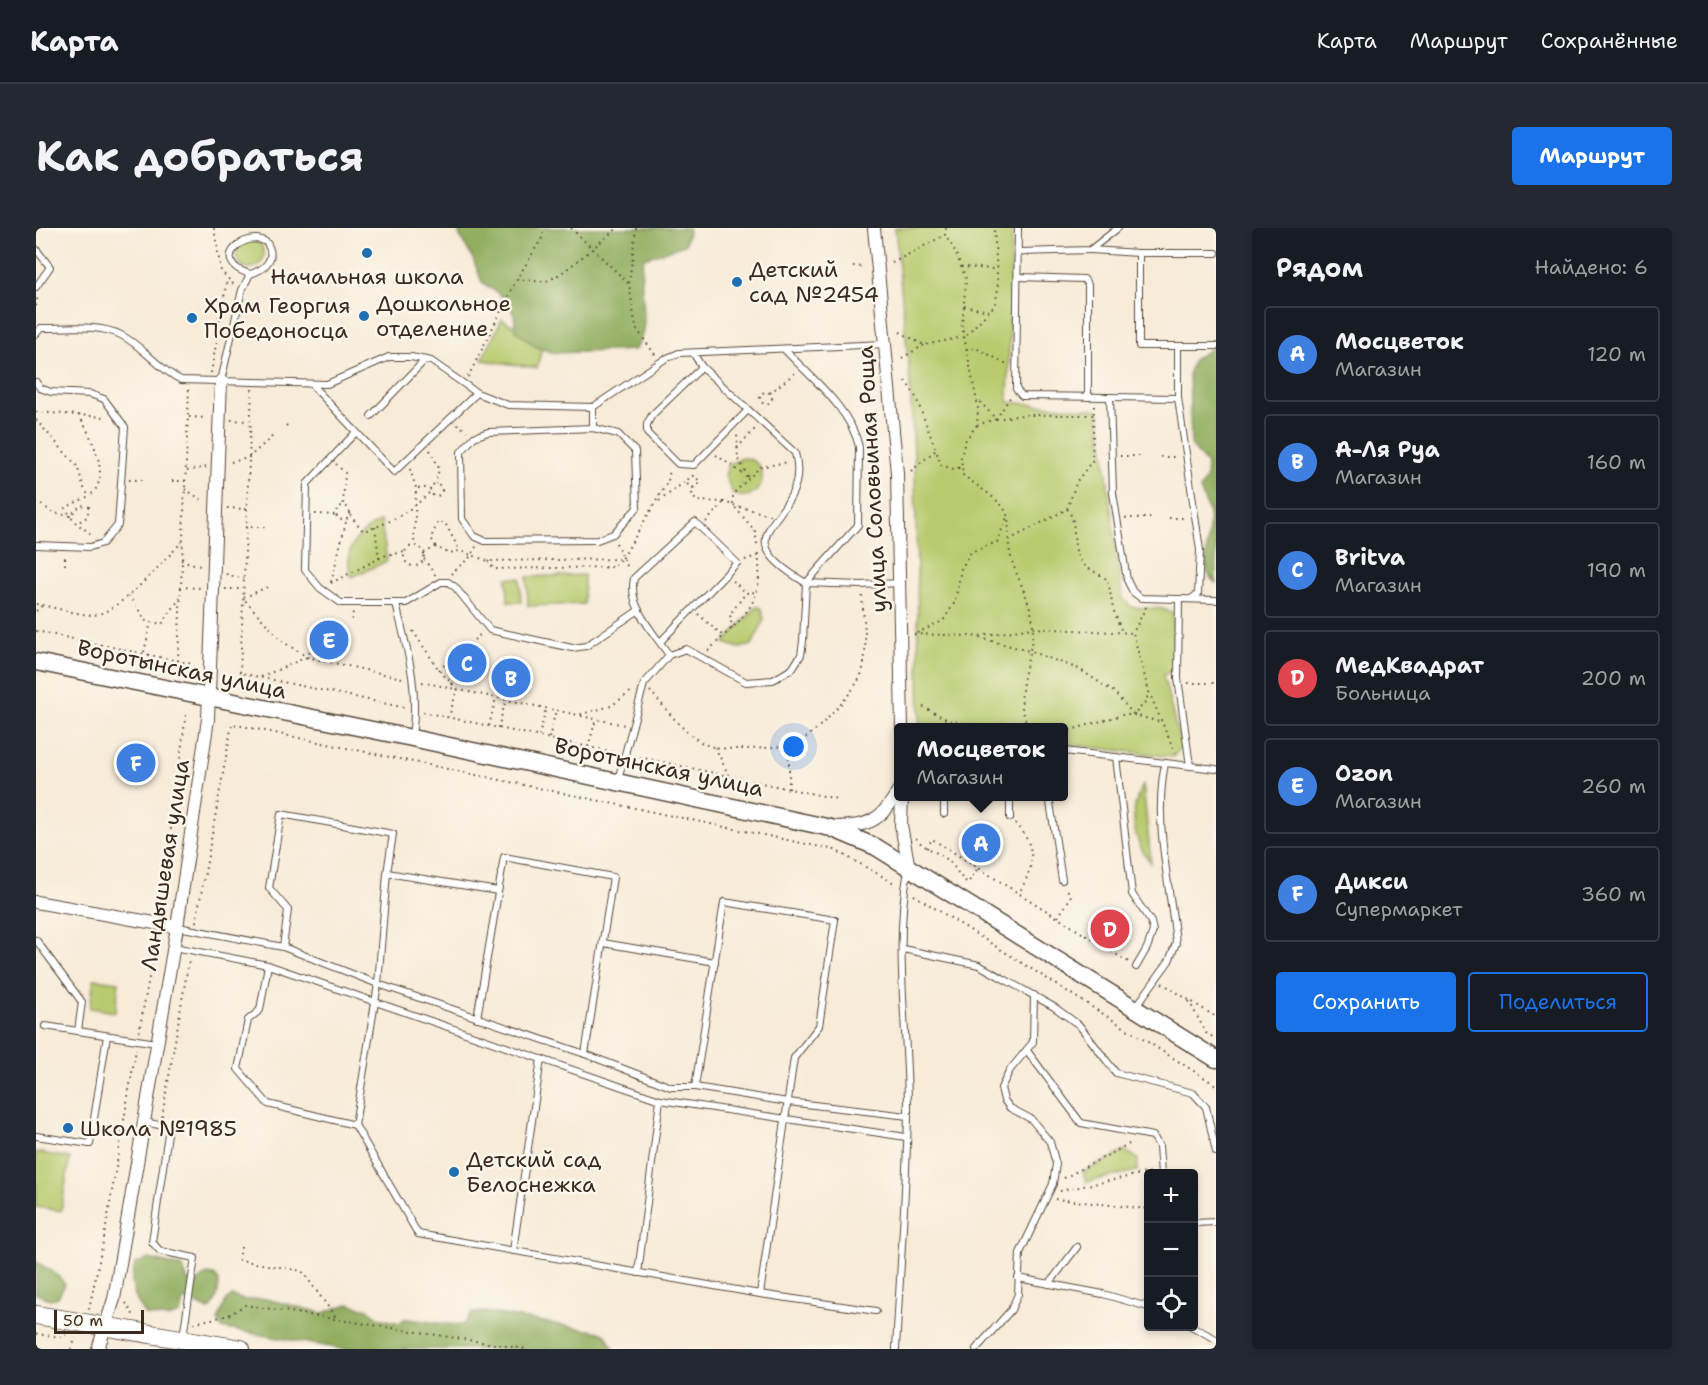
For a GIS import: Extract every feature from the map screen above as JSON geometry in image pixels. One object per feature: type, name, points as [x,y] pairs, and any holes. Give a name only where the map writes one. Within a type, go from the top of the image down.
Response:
[{"type":"main road","points":[[36,1315],[106,1328],[184,1333],[241,1349]]},
{"type":"street","name":"улица Соловьиная Роща","points":[[874,228],[897,473],[902,723]]},
{"type":"street","name":"Ландышевая улица","points":[[98,1349],[114,1299],[174,947],[208,719],[215,381]]},
{"type":"street","name":"Воротынская улица","points":[[36,662],[618,781],[831,828],[876,847],[1216,1059]]},
{"type":"street","points":[[831,828],[853,827],[879,817],[888,809],[894,798]]},
{"type":"street","points":[[902,801],[901,825],[909,868]]},
{"type":"street","points":[[36,902],[177,927]]},
{"type":"lane","points":[[1018,228],[1020,252],[1016,389],[1023,396],[1178,398]]},
{"type":"lane","points":[[1090,250],[1118,228]]},
{"type":"lane","points":[[239,271],[250,274],[261,271],[269,263],[270,252],[266,241],[256,235],[245,235],[235,241],[231,251],[232,262],[239,271],[242,290]]},
{"type":"lane","points":[[36,249],[50,267],[36,287]]},
{"type":"lane","points":[[1020,252],[1090,250],[1139,253],[1216,253]]},
{"type":"lane","points":[[1139,253],[1139,346],[1216,346]]},
{"type":"lane","points":[[215,381],[242,290],[250,274]]},
{"type":"lane","points":[[1019,277],[1084,279],[1088,285],[1091,397]]},
{"type":"lane","points":[[36,334],[41,328],[121,335],[168,374],[181,380],[327,384],[389,357],[411,357],[425,360],[465,382],[477,393],[508,405],[520,407],[593,407],[660,362],[678,353],[886,344]]},
{"type":"lane","points":[[1178,346],[1178,398],[1200,550],[1198,594],[1190,599]]},
{"type":"lane","points":[[618,781],[644,684],[669,655],[686,649],[746,681],[773,680],[792,669],[801,655],[806,583],[858,525],[858,439],[838,407],[785,350]]},
{"type":"lane","points":[[693,352],[702,367],[795,453],[798,480],[793,497],[767,528],[764,543],[768,553],[788,572],[806,583],[861,585],[900,583]]},
{"type":"lane","points":[[371,416],[425,360]]},
{"type":"lane","points":[[702,367],[652,415],[647,424],[647,433],[678,464],[693,465],[747,411]]},
{"type":"lane","points":[[36,381],[40,387],[51,392],[90,394],[104,399],[124,427],[118,525],[103,543],[90,547],[36,545]]},
{"type":"lane","points":[[310,384],[394,472],[477,393]]},
{"type":"lane","points":[[1110,397],[1111,456],[1117,518],[1127,580],[1132,592],[1141,598],[1216,600]]},
{"type":"lane","points":[[593,407],[593,428]]},
{"type":"lane","points":[[593,428],[618,434],[635,451],[637,508],[613,534],[597,540],[480,539],[467,529],[462,519],[461,452],[474,437],[488,432],[593,428]]},
{"type":"lane","points":[[356,432],[307,484],[304,563],[308,577],[341,603],[396,604],[414,600],[441,582],[448,582],[455,587],[490,630],[572,648],[586,646],[639,610]]},
{"type":"lane","points":[[660,642],[737,563],[695,522],[634,578],[631,595],[639,610],[660,642],[669,655]]},
{"type":"lane","points":[[1179,599],[1178,683],[1190,766]]},
{"type":"lane","points":[[396,604],[414,680],[416,710],[412,738]]},
{"type":"lane","points":[[1068,752],[1216,769]]},
{"type":"lane","points":[[1116,758],[1132,894],[1151,922],[1153,931],[1148,948],[1136,967]]},
{"type":"lane","points":[[1135,1008],[1157,980],[1174,952],[1176,943],[1160,826],[1159,800],[1165,763]]},
{"type":"lane","points":[[944,801],[944,814]]},
{"type":"lane","points":[[1010,801],[1010,818]]},
{"type":"lane","points":[[1050,801],[1062,880]]},
{"type":"lane","points":[[283,947],[288,910],[268,888],[281,814],[393,834],[387,873],[378,984],[355,1125],[418,1234],[760,1294],[876,1311]]},
{"type":"lane","points":[[477,1018],[504,857],[613,877],[585,1054]]},
{"type":"lane","points":[[896,1349],[908,1116],[903,950],[905,890],[909,868]]},
{"type":"lane","points":[[387,873],[498,891]]},
{"type":"lane","points":[[695,1087],[724,902],[835,920],[819,1026],[794,1058],[760,1294]]},
{"type":"lane","points":[[177,927],[283,947],[378,984],[585,1054],[671,1087],[695,1087],[788,1102],[908,1116]]},
{"type":"lane","points":[[36,940],[82,1002],[78,1031]]},
{"type":"lane","points":[[603,943],[715,962]]},
{"type":"lane","points":[[174,947],[268,965],[660,1100],[906,1137]]},
{"type":"lane","points":[[903,950],[979,965],[1034,995],[1079,1025],[1116,1073],[1184,1090],[1202,1100],[1206,1107],[1216,1152]]},
{"type":"lane","points":[[268,965],[260,1010],[248,1020],[238,1069],[268,1104],[355,1125]]},
{"type":"lane","points":[[976,1349],[1011,1310],[1018,1294],[1020,1253],[1053,1184],[1056,1164],[1050,1142],[1030,1119],[1010,1108],[1004,1100],[1001,1088],[1010,1070],[1028,1052],[1034,1042],[1034,995]]},
{"type":"lane","points":[[45,1026],[157,1044]]},
{"type":"lane","points":[[36,1136],[90,1144],[107,1036]]},
{"type":"lane","points":[[1028,1052],[1081,1123],[1149,1134],[1159,1146],[1161,1169]]},
{"type":"lane","points":[[513,1251],[541,1059]]},
{"type":"lane","points":[[638,1273],[660,1100]]},
{"type":"lane","points":[[144,1122],[169,1127],[152,1242],[160,1251],[195,1258],[184,1333]]},
{"type":"lane","points":[[1198,1223],[1216,1222]]},
{"type":"lane","points":[[1050,1284],[1077,1247]]},
{"type":"lane","points":[[1018,1278],[1103,1294],[1144,1306]]},
{"type":"lane","points":[[1198,1330],[1216,1339]]},
{"type":"path","points":[[465,382],[517,279],[542,238],[544,228]]},
{"type":"path","points":[[571,228],[629,284]]},
{"type":"path","points":[[517,279],[545,281],[560,275],[591,247],[618,228]]},
{"type":"path","points":[[636,228],[629,284],[636,328],[660,362]]},
{"type":"path","points":[[946,228],[945,235],[966,279],[964,338],[976,398],[977,425]]},
{"type":"path","points":[[902,358],[924,345],[964,338],[995,305],[998,289],[994,228]]},
{"type":"path","points":[[892,263],[945,235]]},
{"type":"path","points":[[961,267],[996,268]]},
{"type":"path","points":[[215,381],[217,325],[226,280]]},
{"type":"path","points":[[964,306],[990,311]]},
{"type":"path","points":[[900,332],[924,345]]},
{"type":"path","points":[[966,349],[976,348],[1015,369]]},
{"type":"path","points":[[770,393],[772,400],[766,404],[763,403],[760,396],[763,393],[770,393],[801,367]]},
{"type":"path","points":[[178,661],[190,380]]},
{"type":"path","points":[[905,381],[915,395],[941,465],[954,469],[962,467]]},
{"type":"path","points":[[252,382],[240,673],[837,799]]},
{"type":"path","points":[[996,419],[1016,389]]},
{"type":"path","points":[[1009,540],[1067,509],[1077,481],[1092,461],[1095,415],[1091,397]]},
{"type":"path","points":[[976,398],[996,419]]},
{"type":"path","points":[[36,412],[120,419]]},
{"type":"path","points":[[79,415],[98,457],[100,477],[96,492],[65,508],[76,523],[103,543]]},
{"type":"path","points":[[1026,723],[1023,716],[1021,698],[1033,628],[1027,596],[1009,548],[1007,516],[1002,506],[963,475],[961,457],[965,441],[977,425],[996,419],[1022,415],[1095,415]]},
{"type":"path","points":[[450,418],[474,437]]},
{"type":"path","points":[[36,420],[77,466],[89,496]]},
{"type":"path","points":[[736,422],[738,459],[748,478]]},
{"type":"path","points":[[737,448],[761,423]]},
{"type":"path","points":[[286,425],[290,429]]},
{"type":"path","points":[[248,458],[273,436]]},
{"type":"path","points":[[343,506],[348,507],[350,515],[363,531],[417,505],[436,484],[438,468],[426,442]]},
{"type":"path","points":[[708,450],[748,478]]},
{"type":"path","points":[[911,471],[936,450]]},
{"type":"path","points":[[1111,456],[1143,456]]},
{"type":"path","points":[[1160,457],[1188,457]]},
{"type":"path","points":[[330,458],[345,473],[343,506]]},
{"type":"path","points":[[488,561],[494,569],[613,567],[622,559],[668,481],[672,458]]},
{"type":"path","points":[[407,460],[417,488],[414,546]]},
{"type":"path","points":[[702,658],[740,622],[756,592],[760,572],[755,531],[733,506],[733,494],[760,467],[797,461]]},
{"type":"path","points":[[656,502],[693,476],[699,480],[692,494],[696,501],[724,502],[778,517]]},
{"type":"path","points":[[122,480],[144,480]]},
{"type":"path","points":[[687,480],[687,484],[693,488]]},
{"type":"path","points":[[172,481],[185,481]]},
{"type":"path","points":[[417,488],[430,490],[436,496],[442,488],[436,484]]},
{"type":"path","points":[[36,502],[55,513],[70,516]]},
{"type":"path","points":[[701,528],[724,502]]},
{"type":"path","points":[[70,516],[81,505],[89,507],[87,517],[76,523]]},
{"type":"path","points":[[336,515],[339,507],[343,506]]},
{"type":"path","points":[[1067,509],[1073,516],[1073,543],[1083,563],[1108,580],[1113,609],[1122,632]]},
{"type":"path","points":[[306,514],[336,515],[343,520],[347,518]]},
{"type":"path","points":[[350,515],[347,518],[330,583],[386,555],[405,552],[414,546]]},
{"type":"path","points":[[1007,516],[997,542],[971,552],[961,569],[955,602],[943,621],[914,634],[978,637],[1033,628],[1133,633]]},
{"type":"path","points":[[1117,518],[1152,518]]},
{"type":"path","points":[[1169,518],[1196,519]]},
{"type":"path","points":[[460,551],[448,553],[436,547],[431,538],[438,522],[445,523],[460,551],[488,561],[622,559]]},
{"type":"path","points":[[246,527],[265,527]]},
{"type":"path","points":[[375,527],[379,559]]},
{"type":"path","points":[[613,534],[622,559],[634,578]]},
{"type":"path","points":[[424,553],[424,559],[441,582],[470,556],[480,539]]},
{"type":"path","points":[[36,604],[91,615],[101,614],[129,594],[182,542]]},
{"type":"path","points":[[414,546],[424,553]]},
{"type":"path","points":[[424,553],[436,547]]},
{"type":"path","points":[[405,552],[405,559],[414,566],[424,559]]},
{"type":"path","points":[[737,563],[768,553]]},
{"type":"path","points":[[726,574],[746,593]]},
{"type":"path","points":[[578,715],[611,706],[644,684],[684,728],[700,741],[715,747],[789,745],[809,736],[847,696],[862,672],[861,585]]},
{"type":"path","points":[[243,598],[267,587]]},
{"type":"path","points":[[732,629],[730,614],[746,593],[756,592]]},
{"type":"path","points":[[129,594],[146,621],[162,624],[180,598]]},
{"type":"path","points":[[243,598],[282,641],[307,657],[632,726]]},
{"type":"path","points":[[1148,598],[1143,616],[1133,633],[1149,692],[1160,722],[1182,765]]},
{"type":"path","points":[[36,611],[44,605]]},
{"type":"path","points":[[693,609],[723,636]]},
{"type":"path","points":[[143,653],[151,622]]},
{"type":"path","points":[[412,630],[439,670],[457,689]]},
{"type":"path","points":[[36,631],[192,664]]},
{"type":"path","points":[[978,637],[1029,651],[1078,669],[1114,692],[1134,716]]},
{"type":"path","points":[[261,677],[307,657],[314,644]]},
{"type":"path","points":[[439,670],[455,656]]},
{"type":"path","points":[[452,684],[465,665]]},
{"type":"path","points":[[1178,683],[1215,683]]},
{"type":"path","points":[[449,717],[457,689]]},
{"type":"path","points":[[1134,716],[1146,701],[1149,692]]},
{"type":"path","points":[[489,726],[496,698]]},
{"type":"path","points":[[498,728],[506,700]]},
{"type":"path","points":[[923,707],[950,721],[964,723]]},
{"type":"path","points":[[539,736],[546,708]]},
{"type":"path","points":[[549,738],[556,710]]},
{"type":"path","points":[[88,1311],[105,1233],[159,924],[186,714]]},
{"type":"path","points":[[1068,731],[1122,716],[1134,716],[1160,722]]},
{"type":"path","points":[[588,747],[596,719]]},
{"type":"path","points":[[789,745],[789,789]]},
{"type":"path","points":[[715,747],[729,776]]},
{"type":"path","points":[[1010,818],[1024,833],[1033,852],[1030,870],[1019,893]]},
{"type":"path","points":[[914,828],[915,838],[950,862],[960,878],[968,884],[978,867]]},
{"type":"path","points":[[927,848],[932,839],[1136,967]]},
{"type":"path","points":[[880,874],[1216,1085]]},
{"type":"path","points":[[1058,917],[1071,897],[1062,880]]},
{"type":"path","points":[[1157,980],[1216,1017]]},
{"type":"path","points":[[1189,1000],[1206,1033],[1216,1039]]},
{"type":"path","points":[[1053,1184],[1149,1134]]},
{"type":"path","points":[[1047,1196],[1144,1175]]},
{"type":"path","points":[[1047,1196],[1144,1208]]},
{"type":"path","points":[[241,1247],[239,1260],[302,1271],[337,1319]]},
{"type":"path","points":[[114,1299],[126,1301],[131,1313],[139,1320]]},
{"type":"path","points":[[184,1333],[229,1315],[246,1305],[526,1349]]},
{"type":"path","points":[[36,1334],[60,1337],[73,1333],[82,1336],[84,1343],[98,1349]]},
{"type":"path","points":[[71,1349],[77,1334]]},
{"type":"green space","points":[[461,228],[689,228],[685,245],[644,258],[642,269],[643,330],[634,350],[553,353],[535,346],[516,331],[514,315],[507,300],[482,282],[473,259],[459,234]]},
{"type":"green space","points":[[895,228],[1012,228],[1008,402],[1099,410],[1122,598],[1131,607],[1163,609],[1173,613],[1174,670],[1163,675],[1181,747],[1173,757],[1068,744],[1068,723],[920,723],[915,473],[909,369]]},
{"type":"green space","points":[[250,240],[260,244],[264,254],[260,264],[250,268],[240,264],[236,254],[240,244]]},
{"type":"green space","points":[[527,311],[543,343],[537,368],[482,360],[502,319],[513,326]]},
{"type":"green space","points":[[1216,348],[1216,583],[1210,577],[1207,569],[1206,550],[1210,521],[1200,490],[1206,478],[1207,465],[1191,445],[1189,372],[1194,359]]},
{"type":"green space","points":[[743,458],[753,461],[762,474],[762,482],[758,489],[744,496],[733,494],[725,475],[729,464]]},
{"type":"green space","points":[[381,521],[387,561],[352,577],[349,567],[350,550],[365,531]]},
{"type":"green space","points":[[584,575],[584,604],[528,606],[527,577]]},
{"type":"green space","points":[[507,578],[520,578],[521,602],[508,602]]},
{"type":"green space","points":[[757,606],[762,609],[764,620],[752,645],[739,648],[724,643]]},
{"type":"green space","points":[[1143,785],[1151,863],[1140,845],[1134,826],[1135,805]]},
{"type":"green space","points":[[94,979],[119,982],[115,1012],[90,1008]]},
{"type":"green space","points":[[1125,1151],[1138,1159],[1137,1171],[1086,1182],[1083,1172]]},
{"type":"green space","points":[[36,1152],[70,1158],[61,1211],[36,1207]]},
{"type":"green space","points":[[149,1259],[182,1267],[188,1281],[195,1283],[207,1274],[214,1275],[219,1280],[219,1284],[212,1307],[209,1310],[189,1300],[183,1300],[180,1314],[167,1318],[146,1315],[135,1297],[132,1277],[136,1263]]},
{"type":"green space","points":[[36,1261],[57,1275],[65,1284],[58,1297],[50,1299],[36,1294]]},
{"type":"green space","points":[[232,1296],[244,1300],[266,1299],[323,1313],[348,1304],[368,1309],[379,1318],[399,1323],[404,1319],[464,1324],[473,1313],[486,1312],[600,1332],[606,1335],[614,1349],[343,1349],[221,1328],[218,1321],[226,1301]]},
{"type":"place","name":"Начальная школа","points":[[367,253]]},
{"type":"place","name":"Детский сад №2454","points":[[737,282]]},
{"type":"place","name":"Дошкольное отделение","points":[[364,316]]},
{"type":"place","name":"Храм Георгия Победоносца","points":[[192,318]]},
{"type":"place","name":"Ozon","points":[[329,640]]},
{"type":"place","name":"Britva","points":[[467,663]]},
{"type":"place","name":"А-Ля Руа","points":[[511,678]]},
{"type":"place","name":"Дикси","points":[[136,763]]},
{"type":"place","name":"Мосцветок","points":[[981,843]]},
{"type":"place","name":"МедКвадрат","points":[[1110,929]]},
{"type":"place","name":"Школа №1985","points":[[68,1128]]},
{"type":"place","name":"Детский сад Белоснежка","points":[[454,1172]]}]
